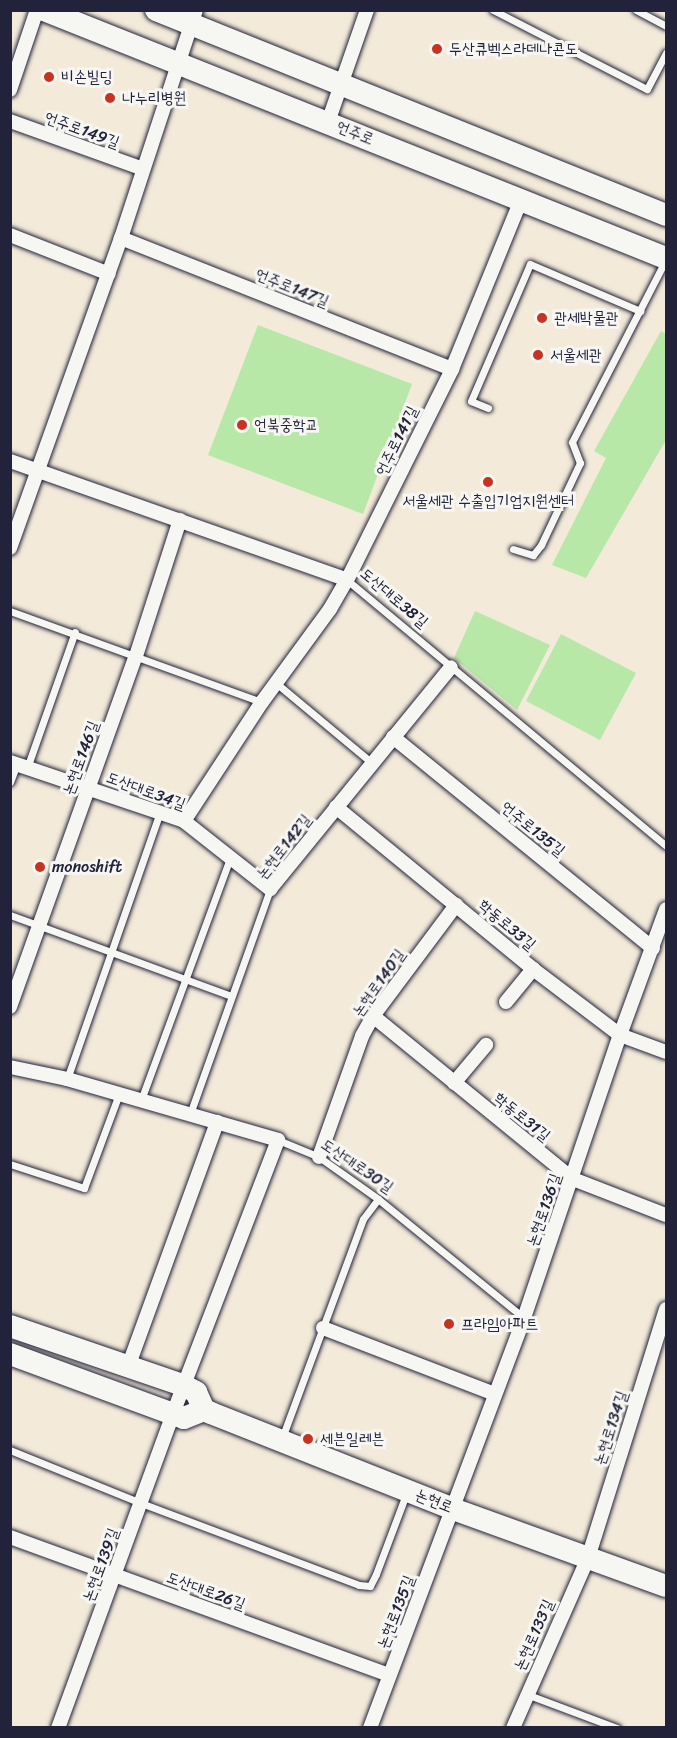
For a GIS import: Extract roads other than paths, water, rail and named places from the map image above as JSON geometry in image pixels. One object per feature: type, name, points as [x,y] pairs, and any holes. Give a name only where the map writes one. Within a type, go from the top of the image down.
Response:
[{"type":"main road","name":"언주로","points":[[44,10],[666,258]]},
{"type":"main road","points":[[156,10],[193,17],[464,136],[555,169],[666,215]]},
{"type":"main road","points":[[10,1326],[184,1386],[196,1392],[204,1410],[184,1418],[10,1354]]},
{"type":"main road","name":"논현로","points":[[204,1410],[453,1509],[666,1586]]},
{"type":"street","points":[[10,90],[37,10]]},
{"type":"street","points":[[328,122],[367,10]]},
{"type":"street","points":[[10,548],[109,274],[193,17]]},
{"type":"street","name":"언주로149길","points":[[10,122],[143,169]]},
{"type":"street","name":"언주로141길","points":[[184,821],[262,702],[330,609],[347,580],[452,369],[521,200]]},
{"type":"street","points":[[10,235],[109,274]]},
{"type":"street","name":"언주로147길","points":[[121,238],[452,369]]},
{"type":"street","name":"도산대로38길","points":[[10,461],[347,580]]},
{"type":"street","name":"논현로146길","points":[[10,1007],[136,656],[180,520]]},
{"type":"street","name":"논현로142길","points":[[270,890],[451,667]]},
{"type":"street","name":"언주로135길","points":[[393,737],[659,941]]},
{"type":"street","name":"도산대로34길","points":[[18,764],[184,821],[270,890]]},
{"type":"street","name":"학동로33길","points":[[336,807],[533,969],[620,1035],[666,1052]]},
{"type":"street","name":"논현로140길","points":[[319,1157],[362,1036],[373,1016],[456,905]]},
{"type":"street","points":[[620,1035],[659,941],[666,909]]},
{"type":"street","points":[[506,1002],[533,969]]},
{"type":"street","name":"학동로31길","points":[[373,1016],[573,1179],[666,1215]]},
{"type":"street","name":"논현로136길","points":[[453,1509],[573,1179],[620,1035]]},
{"type":"street","points":[[454,1083],[486,1045]]},
{"type":"street","name":"도산대로30길","points":[[10,1067],[67,1079],[278,1140]]},
{"type":"street","points":[[128,1367],[217,1122]]},
{"type":"street","points":[[184,1386],[278,1140]]},
{"type":"street","name":"논현로134길","points":[[588,1558],[666,1309]]},
{"type":"street","points":[[323,1328],[495,1394]]},
{"type":"street","name":"논현로139길","points":[[60,1727],[184,1386]]},
{"type":"street","name":"논현로135길","points":[[370,1728],[453,1509]]},
{"type":"street","name":"도산대로26길","points":[[10,1537],[389,1675]]},
{"type":"street","name":"논현로133길","points":[[513,1728],[526,1694],[588,1558]]},
{"type":"lane","points":[[493,10],[647,89],[665,58]]},
{"type":"lane","points":[[636,10],[666,26]]},
{"type":"lane","points":[[513,549],[533,555],[541,545],[580,463],[572,442],[666,258]]},
{"type":"lane","points":[[488,408],[471,401],[531,264],[640,310]]},
{"type":"lane","name":"도산대로38길","points":[[347,580],[666,846]]},
{"type":"lane","points":[[10,611],[75,632],[262,702]]},
{"type":"lane","points":[[10,782],[75,632]]},
{"type":"lane","points":[[276,682],[372,763]]},
{"type":"lane","points":[[67,1079],[160,812]]},
{"type":"lane","points":[[141,1100],[230,858]]},
{"type":"lane","name":"논현로142길","points":[[190,1114],[270,890]]},
{"type":"lane","points":[[10,915],[231,996]]},
{"type":"lane","points":[[10,1164],[84,1188],[119,1094]]},
{"type":"lane","name":"도산대로30길","points":[[278,1140],[319,1157],[378,1199],[524,1318]]},
{"type":"lane","points":[[281,1441],[363,1219],[378,1199]]},
{"type":"lane","points":[[10,1450],[141,1503],[359,1585],[370,1586],[408,1490]]},
{"type":"lane","points":[[526,1694],[617,1728]]},
{"type":"place","name":"두산큐벡스라데나콘도","points":[[437,49]]},
{"type":"place","name":"비손빌딩","points":[[49,77]]},
{"type":"place","name":"나누리병원","points":[[110,98]]},
{"type":"place","name":"관세박물관","points":[[542,318]]},
{"type":"place","name":"서울세관","points":[[538,355]]},
{"type":"place","name":"언북중학교","points":[[242,425]]},
{"type":"place","name":"서울세관 수출입기업지원센터","points":[[488,482]]},
{"type":"place","name":"monoshift","points":[[40,867]]},
{"type":"place","name":"프라임아파트","points":[[449,1324]]},
{"type":"place","name":"세븐일레븐","points":[[308,1439]]}]
